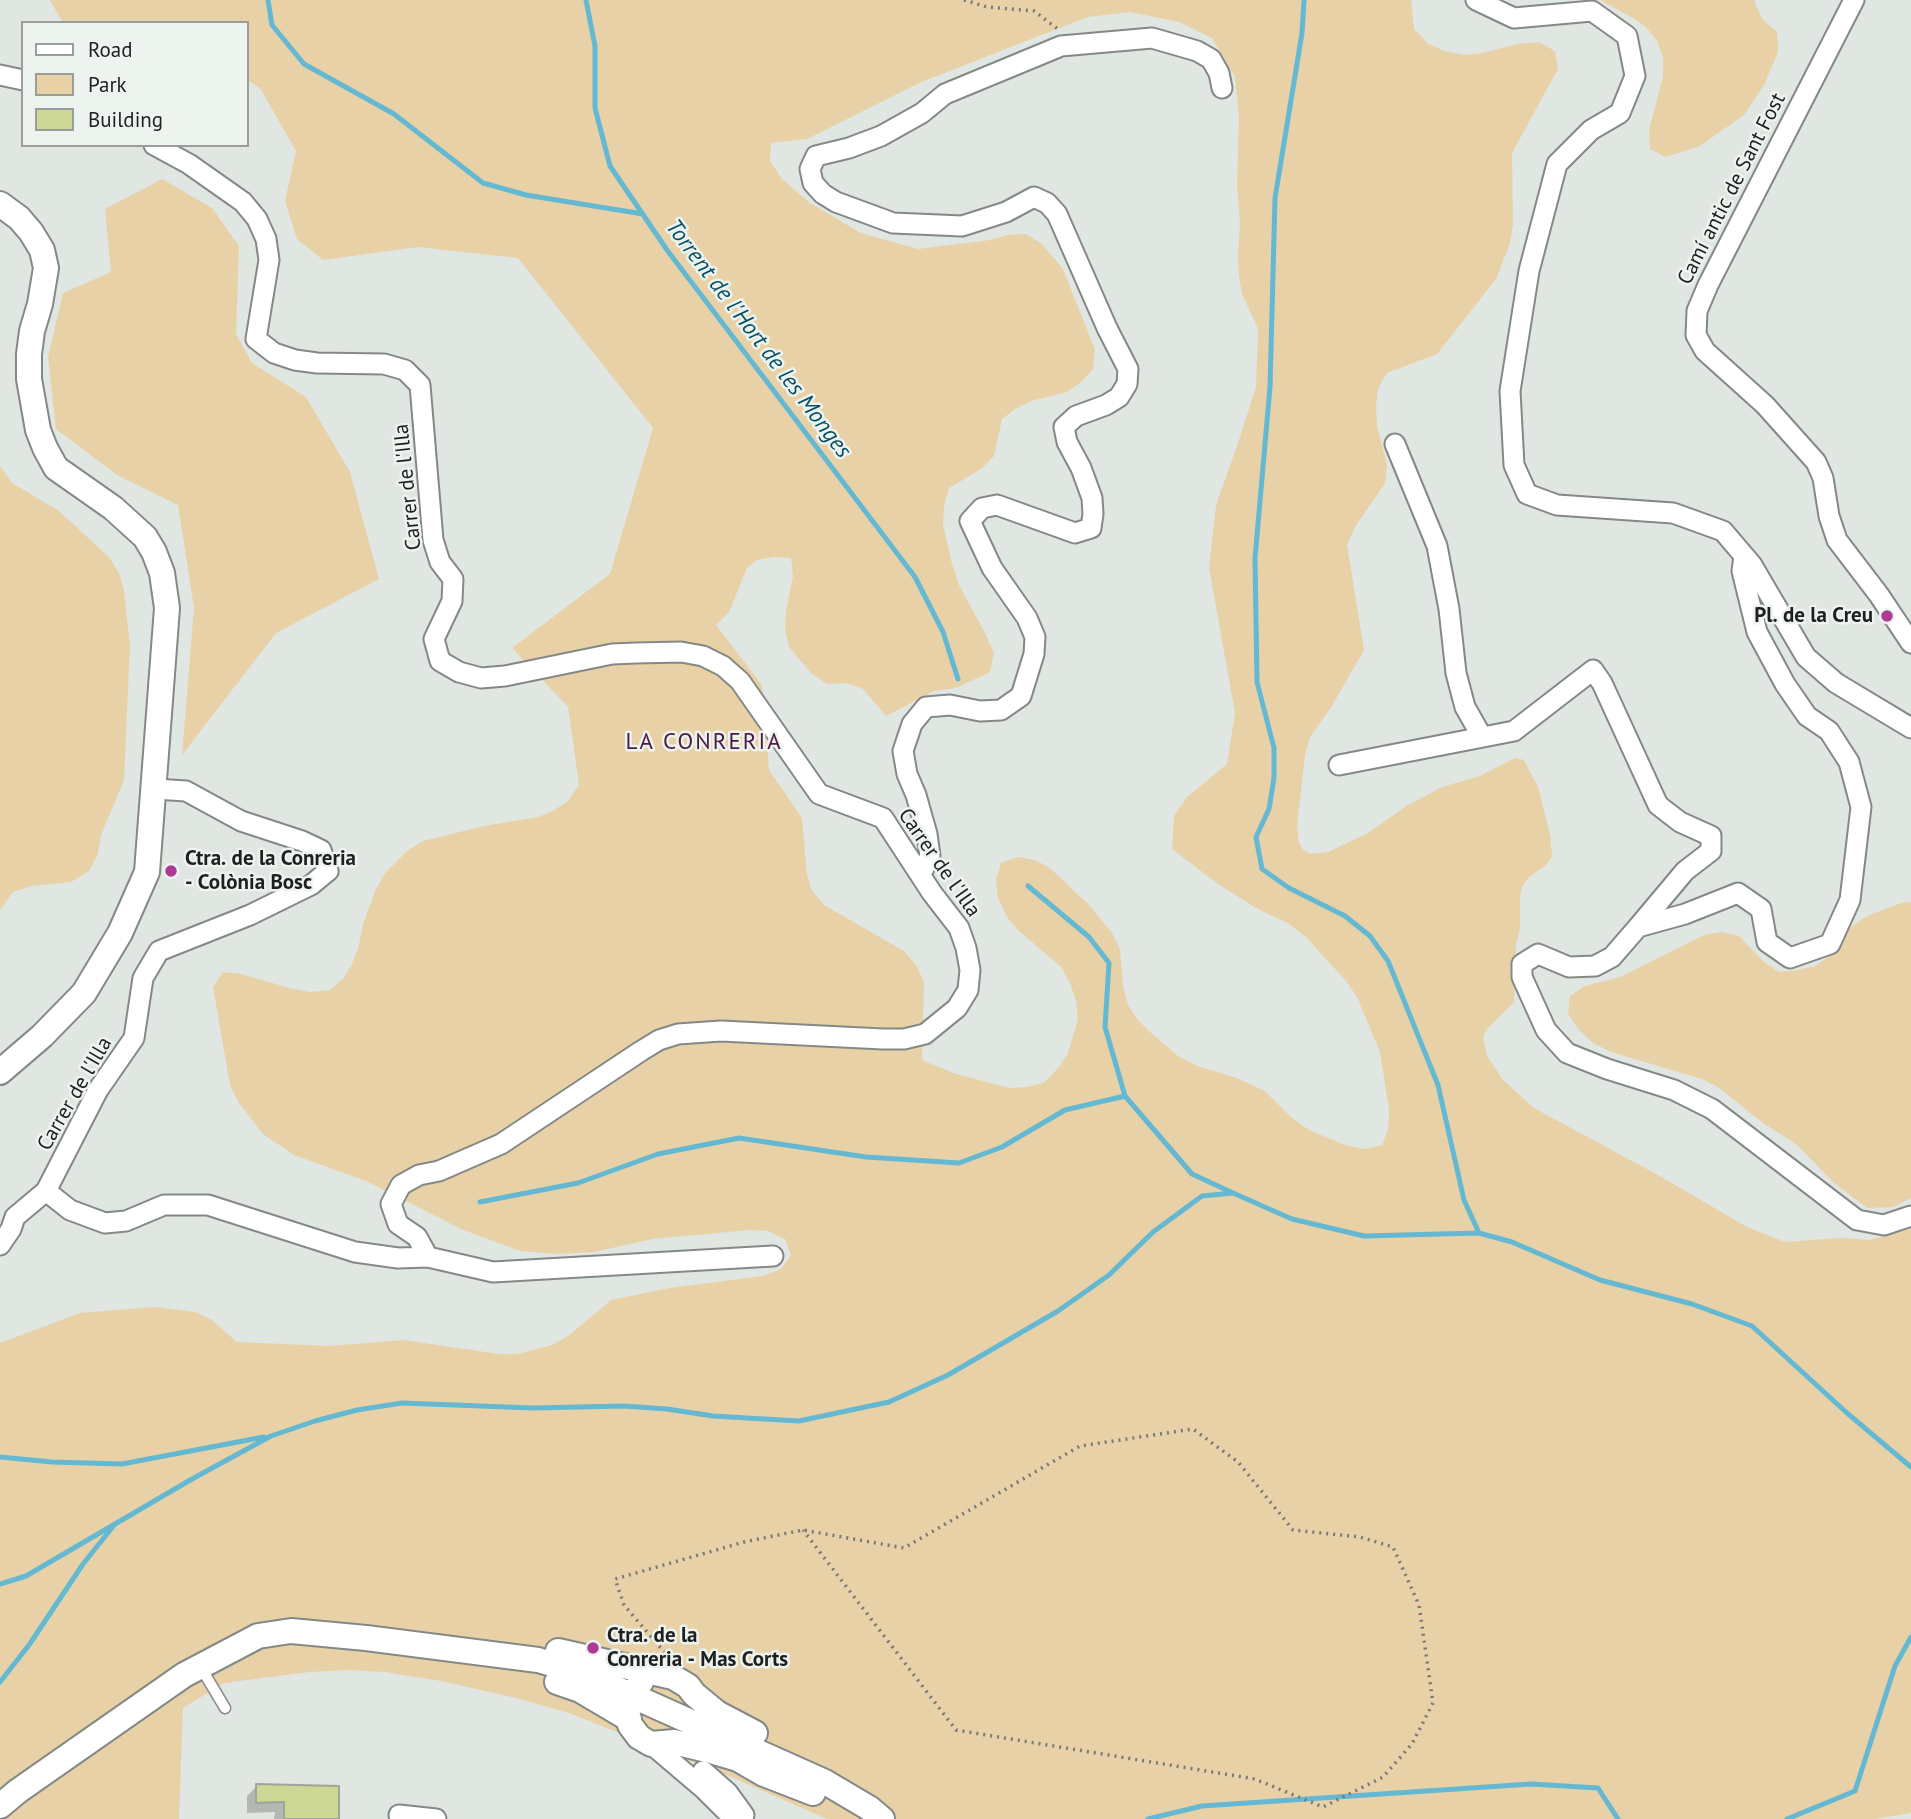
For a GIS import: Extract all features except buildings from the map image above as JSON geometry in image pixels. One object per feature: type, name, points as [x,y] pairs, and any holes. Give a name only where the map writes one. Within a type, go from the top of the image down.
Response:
[{"type":"street","points":[[1476,0],[1514,18],[1592,12],[1627,36],[1635,76],[1620,113],[1591,130],[1558,164],[1529,271],[1510,391],[1514,465],[1527,494],[1557,505],[1673,513],[1723,531],[1752,565],[1807,657],[1836,683],[1911,728]]},
{"type":"street","name":"Camí antic de Sant Fost","points":[[1854,0],[1708,285],[1697,312],[1696,335],[1705,351],[1765,405],[1816,462],[1823,478],[1829,516],[1838,540],[1850,559],[1905,624],[1911,643]]},
{"type":"street","points":[[921,874],[930,856],[927,834],[916,794],[907,774],[903,751],[912,724],[926,707],[950,705],[979,710],[1001,710],[1021,696],[1034,654],[1035,637],[1027,618],[992,568],[970,521],[982,508],[997,505],[1075,533],[1091,528],[1092,498],[1067,442],[1064,427],[1076,415],[1106,405],[1119,397],[1127,384],[1128,369],[1057,214],[1047,203],[1034,197],[1006,212],[962,226],[893,223],[836,202],[823,194],[813,183],[810,169],[816,156],[866,142],[922,113],[945,94],[1061,46],[1152,38],[1197,51],[1211,60],[1219,73],[1222,88]]},
{"type":"street","points":[[0,75],[21,80]]},
{"type":"street","name":"Carrer de l'Illa","points":[[157,147],[189,164],[243,202],[257,219],[269,260],[256,339],[274,354],[295,360],[384,364],[405,369],[420,385],[433,540],[440,562],[453,579],[452,601],[434,639],[440,661],[459,672],[481,678],[505,676],[612,654],[681,652],[703,656],[723,666],[740,681],[819,794],[883,818],[959,928],[966,948],[970,970],[968,990],[957,1008],[925,1034],[904,1039],[699,1031],[678,1034],[659,1040],[519,1134],[483,1153],[439,1171],[419,1175],[401,1185],[391,1204],[398,1224],[417,1237],[428,1257]]},
{"type":"street","points":[[0,204],[19,218],[31,232],[42,250],[46,268],[32,331],[29,366],[38,430],[45,448],[57,468],[113,509],[145,537],[154,552],[164,580],[167,608],[147,872],[120,933],[84,993],[43,1037],[0,1072]]},
{"type":"street","points":[[1395,444],[1437,546],[1449,610],[1456,673],[1465,707],[1482,737]]},
{"type":"street","points":[[1638,927],[1685,914],[1738,893],[1761,909],[1767,942],[1790,958],[1830,944],[1850,900],[1861,807],[1849,762],[1829,731],[1808,716],[1786,684],[1757,632],[1742,571],[1744,556]]},
{"type":"street","points":[[1339,765],[1514,731],[1593,670],[1602,683],[1658,805],[1680,822],[1711,836],[1711,851],[1685,871],[1612,957],[1595,966],[1569,967],[1538,954],[1522,964],[1522,977],[1546,1030],[1567,1054],[1674,1090],[1712,1109],[1857,1220],[1884,1225],[1911,1216]]},
{"type":"street","name":"Carrer de l'Illa","points":[[0,1245],[11,1229],[15,1217],[46,1191],[98,1090],[134,1038],[143,978],[159,951],[250,915],[311,885],[328,871],[321,850],[240,821],[186,791],[155,789]]},
{"type":"street","points":[[46,1191],[70,1210],[105,1223],[126,1221],[164,1205],[208,1205],[355,1252],[398,1258],[428,1257],[493,1272],[773,1256]]},
{"type":"street","points":[[0,1806],[184,1675],[243,1642],[275,1632],[291,1631],[412,1644],[453,1637],[527,1643],[678,1683],[729,1720],[797,1752],[832,1775],[848,1796]]},
{"type":"street","points":[[412,1644],[455,1663],[532,1674],[630,1707],[692,1723],[795,1768],[869,1808],[882,1819]]},
{"type":"street","points":[[663,1743],[688,1731],[696,1709],[678,1683],[648,1677],[637,1685],[630,1707],[639,1737],[663,1743],[738,1759],[764,1774],[814,1794],[848,1796]]},
{"type":"street","points":[[663,1743],[734,1819]]},
{"type":"street","points":[[663,1743],[728,1793],[747,1819]]},
{"type":"street","points":[[400,1815],[436,1819]]},
{"type":"lane","points":[[200,1666],[225,1708]]},
{"type":"path","points":[[964,0],[987,6],[1034,11],[1058,29],[1061,46]]},
{"type":"path","points":[[678,1683],[680,1671],[624,1605],[615,1579],[744,1542],[803,1531],[905,1548],[1080,1446],[1193,1429],[1238,1462],[1293,1530],[1360,1537],[1393,1547],[1419,1605],[1433,1703],[1412,1744],[1383,1777],[1323,1807],[1255,1779],[956,1730],[803,1531]]},
{"type":"green space","points":[[50,0],[1411,0],[1414,29],[1427,43],[1444,51],[1464,55],[1539,42],[1555,51],[1558,69],[1512,153],[1513,225],[1510,243],[1496,279],[1437,354],[1387,373],[1378,388],[1377,426],[1387,465],[1385,483],[1355,527],[1347,545],[1364,650],[1330,709],[1310,737],[1305,755],[1297,825],[1299,843],[1303,850],[1311,854],[1328,852],[1368,833],[1408,805],[1442,787],[1480,776],[1515,758],[1524,760],[1538,787],[1550,835],[1552,856],[1522,887],[1514,1002],[1487,1029],[1483,1038],[1487,1056],[1503,1080],[1534,1108],[1747,1227],[1785,1242],[1841,1238],[1870,1240],[1911,1228],[1911,1813],[1875,1819],[827,1819],[736,1779],[569,1713],[441,1681],[385,1672],[349,1670],[224,1683],[183,1708],[179,1819],[0,1819],[0,1343],[80,1313],[156,1307],[195,1312],[212,1320],[237,1342],[329,1346],[403,1340],[499,1354],[518,1354],[552,1345],[568,1336],[611,1300],[669,1288],[763,1276],[781,1269],[791,1255],[785,1239],[768,1231],[749,1230],[652,1239],[594,1252],[556,1254],[520,1251],[461,1229],[366,1181],[294,1155],[263,1134],[239,1103],[230,1085],[213,987],[223,972],[310,992],[330,990],[344,978],[353,962],[376,889],[386,872],[407,851],[423,841],[484,826],[538,817],[568,801],[579,785],[568,707],[512,648],[610,574],[653,428],[518,258],[418,247],[323,260],[297,239],[285,201],[296,151],[260,88],[248,81],[248,21],[62,21]],"holes":[[[1130,12],[1179,22],[1212,38],[1235,77],[1239,114],[1239,276],[1242,294],[1258,329],[1256,387],[1216,505],[1209,568],[1235,713],[1227,764],[1187,797],[1174,816],[1172,849],[1218,884],[1256,908],[1289,924],[1306,937],[1357,997],[1380,1052],[1389,1110],[1388,1129],[1382,1145],[1365,1149],[1345,1145],[1309,1130],[1292,1118],[1265,1091],[1234,1077],[1197,1066],[1178,1056],[1150,1032],[1128,1005],[1123,986],[1120,949],[1112,933],[1089,905],[1050,868],[1035,860],[1018,857],[1001,863],[996,880],[998,898],[1007,917],[1019,931],[1061,967],[1070,983],[1078,1019],[1068,1053],[1045,1082],[1010,1088],[956,1074],[922,1060],[924,982],[916,965],[904,951],[824,905],[812,891],[807,875],[802,818],[769,770],[762,685],[716,625],[729,612],[747,568],[757,560],[791,558],[793,576],[785,629],[789,647],[811,673],[827,684],[847,683],[863,689],[886,716],[934,691],[956,688],[990,672],[994,653],[959,585],[943,525],[944,505],[949,488],[981,469],[994,456],[1002,419],[1031,401],[1067,392],[1093,369],[1095,350],[1063,269],[1042,244],[1026,234],[918,249],[861,233],[810,203],[782,179],[770,161],[771,143],[807,139],[919,83],[1088,17]]]},
{"type":"green space","points":[[1600,0],[1754,0],[1762,19],[1777,32],[1778,52],[1764,85],[1744,115],[1700,146],[1666,157],[1650,149],[1649,130],[1663,77],[1663,57],[1657,41],[1645,26]]},
{"type":"green space","points":[[162,179],[212,208],[239,246],[236,334],[252,363],[306,397],[350,472],[379,579],[276,633],[182,755],[194,608],[178,505],[117,475],[56,429],[48,357],[63,293],[111,272],[105,209]]},
{"type":"green space","points":[[0,466],[12,483],[59,511],[109,557],[119,573],[124,591],[130,645],[124,780],[101,835],[98,854],[89,871],[71,882],[32,886],[13,892],[0,910]]},
{"type":"green space","points":[[1911,902],[1911,1198],[1893,1207],[1867,1208],[1834,1183],[1796,1144],[1763,1123],[1718,1087],[1702,1079],[1611,1052],[1593,1043],[1568,1014],[1570,996],[1585,986],[1620,977],[1704,935],[1722,932],[1739,936],[1764,962],[1779,972],[1798,970],[1815,966],[1830,956],[1851,927],[1867,916]]},
{"type":"waterway","points":[[268,0],[272,25],[304,64],[394,114],[483,183],[526,195],[643,214]]},
{"type":"waterway","name":"Torrent de l'Hort de les Monges","points":[[586,0],[595,46],[595,108],[610,166],[667,250],[915,577],[943,632],[958,679]]},
{"type":"waterway","points":[[1304,0],[1302,33],[1275,198],[1270,387],[1255,558],[1257,682],[1274,748],[1274,778],[1269,809],[1256,837],[1262,869],[1289,888],[1345,916],[1370,936],[1388,961],[1438,1085],[1464,1200],[1479,1233]]},
{"type":"waterway","name":"Torrent de l'Hort de les Monges","points":[[1028,886],[1089,937],[1109,963],[1105,1027],[1125,1096]]},
{"type":"waterway","points":[[480,1202],[578,1183],[658,1154],[739,1138],[866,1157],[959,1163],[1002,1147],[1065,1110],[1125,1096],[1192,1174],[1231,1192]]},
{"type":"waterway","points":[[0,1584],[26,1576],[271,1436],[357,1410],[402,1403],[533,1408],[623,1406],[713,1416],[799,1421],[889,1402],[948,1375],[1058,1311],[1109,1275],[1153,1232],[1202,1196],[1233,1193],[1292,1219],[1364,1236],[1479,1233],[1512,1242],[1600,1280],[1692,1304],[1752,1326],[1911,1467]]},
{"type":"waterway","points":[[0,1457],[122,1464],[264,1437]]},
{"type":"waterway","points":[[0,1682],[29,1645],[83,1564],[115,1524]]},
{"type":"waterway","points":[[1787,1819],[1855,1791],[1895,1666],[1911,1637]]},
{"type":"waterway","points":[[1148,1819],[1202,1806],[1531,1784],[1598,1788],[1618,1819]]},
{"type":"place","name":"Pl. de la Creu","points":[[1887,616]]},
{"type":"place","name":"Ctra. de la Conreria - Colònia Bosc","points":[[171,871]]},
{"type":"place","name":"Ctra. de la Conreria - Mas Corts","points":[[593,1648]]},
{"type":"district","name":"LA CONRERIA","points":[[704,742]]}]
